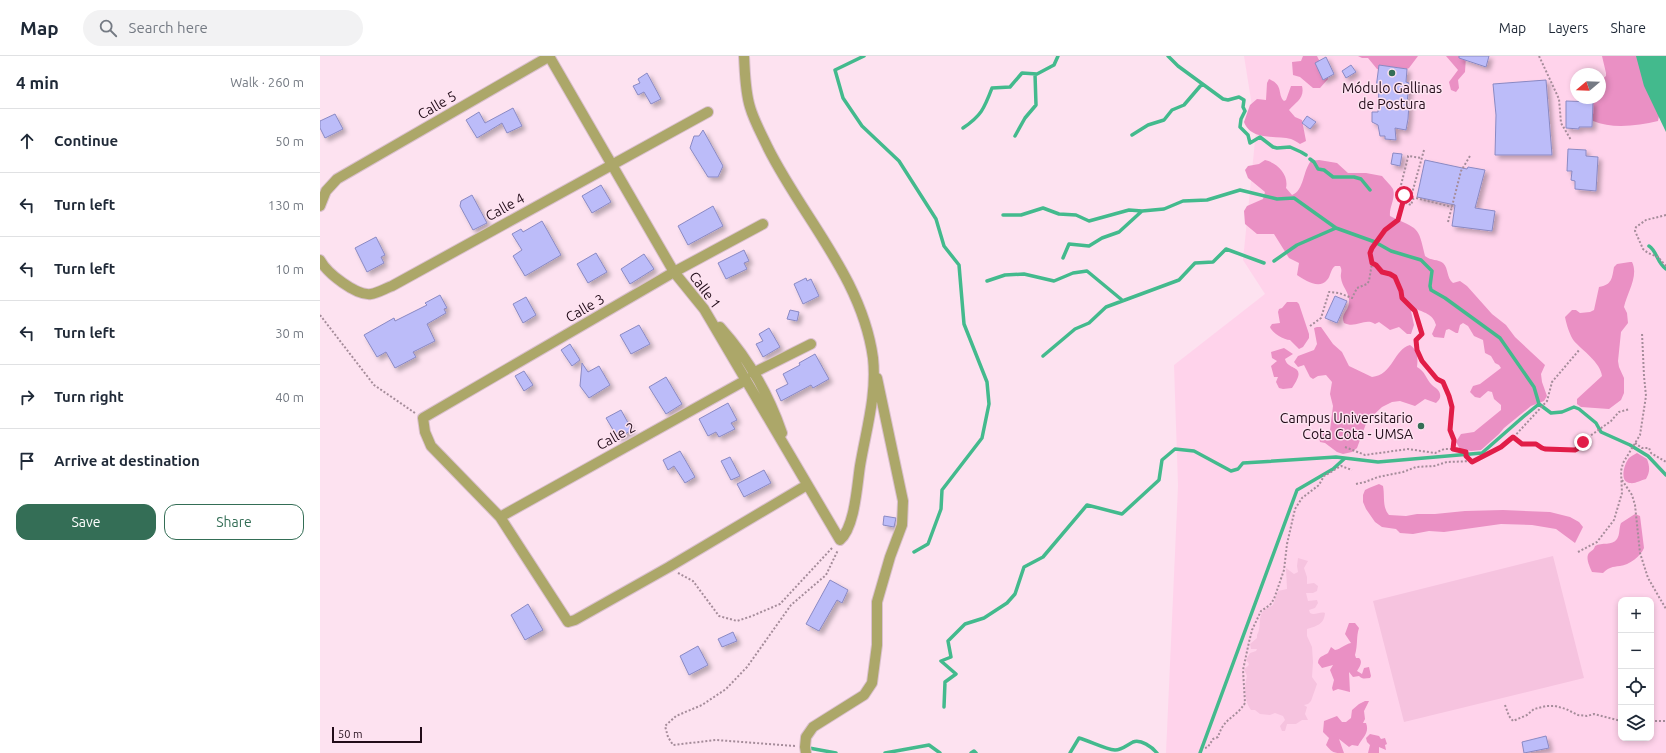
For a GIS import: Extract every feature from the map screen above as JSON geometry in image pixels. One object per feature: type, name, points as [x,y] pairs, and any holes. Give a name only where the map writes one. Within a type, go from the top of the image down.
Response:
[{"type":"street","name":"Calle 1","points":[[550,56],[674,272],[704,309],[789,454],[843,537]]},
{"type":"street","name":"Calle 5","points":[[320,206],[326,191],[337,179],[550,56]]},
{"type":"street","points":[[744,56],[746,90],[750,108],[777,167],[846,276],[858,304],[868,333],[903,501],[902,525],[890,557],[877,602],[877,645],[872,683],[864,695],[813,727],[806,737],[805,750]]},
{"type":"street","name":"Calle 4","points":[[320,260],[344,284],[360,293],[371,294],[392,286],[611,164],[708,112]]},
{"type":"street","name":"Calle 3","points":[[423,418],[674,272],[763,224]]},
{"type":"street","points":[[704,309],[733,342],[753,373],[777,419],[789,454]]},
{"type":"street","points":[[753,373],[811,344]]},
{"type":"street","points":[[843,537],[850,525],[872,405],[873,359]]},
{"type":"street","name":"Calle 2","points":[[500,517],[746,380]]},
{"type":"street","points":[[423,418],[425,432],[431,446],[500,517],[568,622],[575,620],[669,567],[808,485]]},
{"type":"path","points":[[1540,56],[1559,99],[1561,123],[1571,140]]},
{"type":"path","points":[[1411,197],[1424,150]]},
{"type":"path","points":[[1411,197],[1399,193],[1408,156],[1422,158]]},
{"type":"path","points":[[1448,222],[1460,170],[1470,156]]},
{"type":"path","points":[[1310,326],[1321,318],[1329,292],[1339,293],[1352,298],[1357,288],[1367,284],[1370,278],[1372,263],[1370,253],[1372,248],[1380,236],[1398,220],[1404,200],[1411,197]]},
{"type":"path","points":[[1402,206],[1406,203],[1411,205],[1413,199],[1416,198],[1452,207]]},
{"type":"path","points":[[1666,216],[1643,221],[1636,227],[1635,231],[1645,251],[1658,257],[1666,266]]},
{"type":"path","points":[[1372,263],[1382,272],[1395,277],[1401,291],[1402,298],[1415,311],[1422,334],[1416,340],[1419,354],[1434,376],[1443,382],[1449,396],[1452,407],[1450,430],[1454,440],[1453,449]]},
{"type":"path","points":[[320,315],[374,385],[423,418]]},
{"type":"path","points":[[1578,552],[1597,542],[1614,520],[1622,493],[1621,479],[1623,463],[1640,435],[1646,396],[1642,333]]},
{"type":"path","points":[[1356,484],[1378,477],[1403,472],[1416,467],[1434,466],[1447,462],[1470,461],[1484,457],[1501,447],[1513,437],[1548,401],[1552,382],[1580,349]]},
{"type":"path","points":[[1513,437],[1522,444],[1536,444],[1542,448],[1575,450],[1583,442],[1604,427],[1619,412],[1630,409]]},
{"type":"path","points":[[1635,444],[1642,448],[1649,448],[1651,453],[1666,462]]},
{"type":"path","points":[[1345,447],[1365,455],[1408,449],[1435,453],[1441,450],[1453,449],[1466,452],[1466,456],[1470,461]]},
{"type":"path","points":[[1205,748],[1218,737],[1225,722],[1237,713],[1245,703],[1243,670],[1252,630],[1261,611],[1270,605],[1276,595],[1284,570],[1287,544],[1297,504],[1319,485],[1324,476],[1341,466],[1352,470]]},
{"type":"path","points":[[1621,479],[1632,495],[1635,505],[1640,552],[1648,578],[1666,609]]},
{"type":"path","points":[[669,567],[692,581],[719,616],[736,621],[780,604],[843,537]]},
{"type":"path","points":[[805,750],[716,740],[673,745],[668,737],[665,726],[676,716],[702,706],[726,689],[747,667],[791,605],[826,575],[843,537]]},
{"type":"path","points":[[1505,705],[1509,716],[1513,721],[1528,716],[1534,709],[1546,706],[1566,709],[1578,715],[1587,716],[1594,714],[1618,720]]},
{"type":"path","points":[[1654,721],[1666,721]]},
{"type":"shaded area","name":"Campus Universitario Cota Cota - UMSA","points":[[1244,56],[1666,56],[1666,753],[1166,753],[1178,486],[1174,365],[1265,294],[1243,260],[1256,131]]},
{"type":"shaded area","points":[[1303,56],[1317,56],[1325,70],[1328,79],[1320,88],[1313,88],[1300,77],[1293,75],[1292,62],[1301,61]]},
{"type":"shaded area","points":[[1358,56],[1418,56],[1409,68],[1405,70],[1381,70],[1377,69],[1368,58]]},
{"type":"shaded area","points":[[1446,56],[1466,56],[1465,72],[1458,80],[1459,88],[1456,92],[1451,90],[1449,82],[1458,70]]},
{"type":"shaded area","points":[[1602,56],[1640,56],[1660,111],[1658,121],[1616,126],[1600,124],[1593,121],[1585,104],[1606,104],[1605,68]]},
{"type":"shaded area","points":[[1636,56],[1666,56],[1666,132],[1644,86]]},
{"type":"shaded area","points":[[1269,79],[1277,84],[1284,101],[1286,100],[1291,86],[1302,86],[1303,90],[1301,97],[1289,110],[1295,117],[1302,120],[1306,141],[1300,144],[1291,139],[1258,135],[1247,128],[1244,122],[1250,105],[1257,99],[1266,100],[1267,83]]},
{"type":"shaded area","points":[[1265,160],[1282,170],[1286,179],[1286,188],[1292,195],[1299,189],[1311,161],[1319,160],[1337,163],[1348,173],[1366,173],[1382,176],[1392,187],[1394,192],[1390,216],[1416,230],[1421,239],[1425,256],[1443,263],[1449,278],[1453,283],[1460,281],[1467,286],[1492,314],[1506,325],[1515,337],[1545,365],[1541,374],[1547,396],[1544,401],[1531,406],[1504,428],[1481,450],[1471,451],[1460,449],[1456,442],[1461,434],[1474,432],[1501,410],[1501,405],[1494,399],[1492,392],[1488,391],[1480,398],[1475,397],[1470,392],[1473,386],[1480,384],[1501,368],[1495,363],[1491,356],[1485,353],[1483,340],[1474,336],[1468,326],[1463,323],[1460,325],[1458,333],[1449,329],[1446,330],[1444,338],[1434,337],[1432,334],[1436,325],[1435,321],[1427,314],[1415,308],[1411,311],[1414,325],[1411,334],[1407,334],[1399,327],[1390,330],[1379,322],[1375,324],[1368,322],[1352,325],[1344,323],[1343,317],[1349,305],[1349,299],[1342,281],[1340,266],[1335,266],[1333,268],[1324,283],[1312,283],[1297,275],[1299,263],[1289,258],[1274,234],[1257,234],[1245,224],[1244,211],[1247,206],[1263,199],[1265,192],[1248,178],[1245,170],[1248,166],[1259,164]]},
{"type":"shaded area","points":[[1632,262],[1634,267],[1633,279],[1624,307],[1627,313],[1628,323],[1621,332],[1618,361],[1624,378],[1624,393],[1621,400],[1609,409],[1581,407],[1577,404],[1577,399],[1602,376],[1601,371],[1591,357],[1574,341],[1568,329],[1565,317],[1572,310],[1576,310],[1580,313],[1594,310],[1599,287],[1609,283],[1612,278],[1614,267],[1617,264]]},
{"type":"shaded area","points":[[1287,302],[1297,302],[1299,304],[1309,334],[1309,338],[1303,347],[1299,349],[1290,340],[1278,336],[1270,327],[1272,324],[1280,323],[1278,312],[1279,309],[1282,308]]},
{"type":"shaded area","points":[[1321,327],[1333,344],[1342,352],[1349,366],[1372,377],[1385,372],[1400,351],[1410,345],[1416,352],[1417,367],[1422,371],[1430,383],[1439,391],[1440,399],[1436,403],[1425,399],[1415,406],[1400,401],[1392,402],[1382,407],[1367,421],[1357,448],[1352,452],[1343,454],[1337,452],[1325,443],[1320,442],[1319,437],[1323,431],[1330,430],[1333,406],[1330,394],[1332,382],[1326,375],[1318,376],[1313,379],[1310,377],[1304,365],[1298,367],[1294,362],[1298,356],[1314,350],[1317,344],[1314,328]]},
{"type":"shaded area","points":[[1284,348],[1293,354],[1285,359],[1290,366],[1298,371],[1298,375],[1292,388],[1283,389],[1279,388],[1276,382],[1278,377],[1274,377],[1271,366],[1277,361],[1272,358],[1271,352]]},
{"type":"shaded area","points":[[1637,453],[1647,459],[1649,472],[1646,479],[1630,483],[1624,480],[1624,468],[1629,458]]},
{"type":"shaded area","points":[[1379,484],[1383,486],[1385,508],[1389,515],[1406,516],[1465,511],[1503,510],[1550,512],[1570,517],[1579,522],[1583,527],[1575,543],[1556,529],[1532,525],[1501,524],[1444,532],[1429,531],[1413,534],[1400,533],[1396,529],[1382,527],[1375,522],[1363,502],[1365,490]]},
{"type":"shaded area","points":[[1635,514],[1640,516],[1644,548],[1640,554],[1627,564],[1611,568],[1603,573],[1592,572],[1588,560],[1589,553],[1595,546],[1615,541],[1619,535],[1621,523]]},
{"type":"shaded area","points":[[1553,556],[1584,678],[1404,722],[1373,601]]},
{"type":"shaded area","points":[[1298,558],[1308,561],[1304,568],[1307,577],[1307,584],[1314,583],[1318,586],[1317,591],[1313,593],[1306,593],[1308,601],[1317,600],[1318,603],[1315,608],[1309,610],[1310,613],[1325,613],[1321,623],[1307,629],[1307,636],[1312,647],[1312,677],[1317,684],[1311,701],[1304,705],[1307,707],[1305,714],[1308,720],[1302,720],[1296,724],[1287,724],[1285,731],[1282,731],[1280,726],[1285,720],[1283,716],[1275,713],[1270,715],[1260,714],[1255,710],[1251,710],[1245,693],[1247,676],[1244,669],[1249,664],[1246,660],[1250,653],[1256,651],[1257,649],[1251,649],[1250,644],[1257,638],[1262,613],[1264,610],[1273,605],[1278,591],[1287,589],[1286,568],[1294,574],[1298,572]]},
{"type":"shaded area","points":[[1349,623],[1355,623],[1359,628],[1355,655],[1356,658],[1359,658],[1361,663],[1357,671],[1362,674],[1364,668],[1369,667],[1371,676],[1370,678],[1362,678],[1359,676],[1353,677],[1349,672],[1350,692],[1338,689],[1333,691],[1332,688],[1334,680],[1330,670],[1333,665],[1322,668],[1318,661],[1328,653],[1331,647],[1335,650],[1351,643],[1345,634]]},
{"type":"shaded area","points":[[1365,701],[1369,701],[1364,711],[1365,719],[1363,723],[1366,723],[1367,727],[1365,735],[1358,746],[1352,745],[1349,747],[1339,739],[1344,753],[1335,753],[1326,745],[1329,738],[1323,732],[1324,721],[1337,716],[1342,722],[1346,722],[1351,718],[1352,710]]},
{"type":"shaded area","points":[[1370,734],[1379,736],[1381,739],[1385,738],[1387,744],[1385,745],[1386,750],[1379,747],[1379,753],[1368,753],[1370,745],[1366,738]]},
{"type":"building","points":[[1459,56],[1489,56],[1486,67],[1459,58]]},
{"type":"building","points":[[1326,57],[1334,74],[1323,80],[1315,63]]},
{"type":"building","points":[[1351,65],[1356,72],[1346,78],[1342,71]]},
{"type":"building","points":[[1379,65],[1407,69],[1406,82],[1409,83],[1407,104],[1409,104],[1408,119],[1406,130],[1395,128],[1396,140],[1385,139],[1385,136],[1380,136],[1378,125],[1372,122],[1372,112],[1378,112],[1379,88],[1376,88]]},
{"type":"building","points":[[647,73],[661,99],[651,104],[644,92],[638,95],[633,86],[640,83],[638,79]]},
{"type":"building","points":[[1546,80],[1552,155],[1495,155],[1496,115],[1493,84]]},
{"type":"building","points":[[1566,101],[1570,101],[1570,104],[1593,104],[1592,127],[1579,127],[1579,129],[1566,128]]},
{"type":"building","points":[[513,108],[522,126],[507,133],[502,123],[477,138],[466,120],[479,112],[485,123]]},
{"type":"building","points":[[335,114],[343,129],[325,138],[320,128],[320,121]]},
{"type":"building","points":[[1307,116],[1316,122],[1310,129],[1302,123]]},
{"type":"building","points":[[703,130],[723,166],[718,177],[708,177],[690,148],[694,136],[699,136]]},
{"type":"building","points":[[1568,149],[1586,150],[1586,156],[1598,157],[1596,191],[1575,189],[1575,181],[1571,180],[1572,171],[1567,171]]},
{"type":"building","points":[[1393,153],[1402,154],[1400,166],[1391,164]]},
{"type":"building","points":[[1425,160],[1467,169],[1468,167],[1485,170],[1475,208],[1495,211],[1492,231],[1452,226],[1455,205],[1417,197]]},
{"type":"building","points":[[601,185],[611,202],[592,213],[582,196]]},
{"type":"building","points":[[472,195],[487,223],[473,230],[460,206],[461,201]]},
{"type":"building","points":[[713,206],[723,226],[688,245],[678,226]]},
{"type":"building","points":[[542,221],[561,255],[525,276],[513,256],[522,250],[512,234],[521,229],[523,232]]},
{"type":"building","points":[[376,237],[385,255],[381,257],[384,263],[367,272],[355,248]]},
{"type":"building","points":[[744,250],[749,261],[744,263],[747,269],[726,279],[718,263]]},
{"type":"building","points":[[596,253],[607,272],[588,283],[577,264]]},
{"type":"building","points":[[644,254],[654,269],[630,284],[621,269]]},
{"type":"building","points":[[806,278],[807,281],[811,279],[819,296],[803,304],[794,284]]},
{"type":"building","points":[[440,295],[447,308],[444,309],[446,313],[427,324],[435,341],[413,352],[416,357],[395,368],[386,352],[377,357],[364,335],[394,318],[395,321],[427,305],[425,303]]},
{"type":"building","points":[[1335,296],[1347,301],[1337,323],[1325,318]]},
{"type":"building","points":[[526,297],[536,315],[523,323],[513,304]]},
{"type":"building","points":[[790,310],[799,312],[797,321],[787,319]]},
{"type":"building","points":[[639,325],[650,344],[631,354],[620,335]]},
{"type":"building","points":[[769,328],[780,347],[763,357],[756,344],[763,341],[759,334]]},
{"type":"building","points":[[570,344],[580,360],[572,366],[561,350]]},
{"type":"building","points":[[815,354],[829,379],[813,388],[811,385],[781,401],[776,390],[788,384],[783,374],[800,365],[799,363]]},
{"type":"building","points":[[582,363],[588,372],[599,366],[610,385],[589,398],[580,386]]},
{"type":"building","points":[[524,371],[533,385],[524,391],[515,376]]},
{"type":"building","points":[[666,377],[682,404],[666,414],[649,387]]},
{"type":"building","points":[[728,403],[737,420],[731,423],[735,429],[719,437],[716,432],[708,436],[699,419]]},
{"type":"building","points":[[621,410],[632,430],[618,438],[606,418]]},
{"type":"building","points":[[680,451],[695,477],[685,483],[674,466],[668,470],[663,460]]},
{"type":"building","points":[[730,457],[740,476],[731,480],[721,461]]},
{"type":"building","points":[[764,470],[771,483],[744,497],[737,484]]},
{"type":"building","points":[[884,516],[896,518],[894,527],[883,525]]},
{"type":"building","points":[[830,580],[848,590],[842,603],[837,600],[819,631],[806,624]]},
{"type":"building","points":[[528,604],[543,630],[525,640],[511,615]]},
{"type":"building","points":[[733,632],[737,641],[722,647],[718,639]]},
{"type":"building","points":[[698,646],[708,665],[689,675],[680,656]]},
{"type":"building","points":[[1546,736],[1549,748],[1524,753],[1522,742]]},
{"type":"waterway","points":[[864,56],[835,70],[843,98],[862,126],[899,161],[936,219],[944,246],[959,265],[964,324],[987,382],[989,404],[982,438],[942,490],[941,509],[928,544],[914,552]]},
{"type":"waterway","points":[[963,128],[978,116],[987,101],[992,88],[1010,87],[1022,73],[1037,74],[1054,65],[1058,56]]},
{"type":"waterway","points":[[1168,56],[1178,66],[1223,99],[1228,100],[1239,97],[1244,100],[1243,107],[1245,111],[1241,119],[1240,127],[1248,135],[1250,143],[1260,137],[1273,147],[1290,147],[1306,155]]},
{"type":"waterway","points":[[1015,136],[1025,118],[1036,105],[1035,74]]},
{"type":"waterway","points":[[1132,135],[1148,125],[1164,120],[1172,110],[1184,105],[1202,84]]},
{"type":"waterway","points":[[1310,159],[1314,162],[1318,169],[1324,170],[1333,177],[1354,177],[1361,179],[1370,190]]},
{"type":"waterway","points":[[1003,215],[1021,215],[1043,208],[1059,214],[1076,215],[1089,221],[1129,210],[1142,211],[1164,209],[1183,201],[1207,200],[1240,190],[1277,199],[1294,198],[1336,228],[1375,242],[1391,251],[1421,260],[1432,271],[1430,286],[1431,290],[1445,298],[1500,338],[1534,387],[1539,404],[1551,413],[1562,412],[1574,407],[1579,409],[1596,423],[1601,432],[1630,445],[1648,456],[1666,475]]},
{"type":"waterway","points":[[1063,258],[1069,244],[1089,246],[1102,238],[1119,232],[1142,211]]},
{"type":"waterway","points":[[1274,261],[1297,245],[1336,228]]},
{"type":"waterway","points":[[1649,246],[1652,248],[1661,264],[1666,269]]},
{"type":"waterway","points":[[1043,356],[1075,329],[1089,323],[1106,307],[1179,280],[1195,263],[1213,262],[1226,249],[1264,263]]},
{"type":"waterway","points":[[987,281],[1005,275],[1024,274],[1054,281],[1073,273],[1087,271],[1122,300]]},
{"type":"waterway","points":[[944,707],[945,682],[956,674],[941,661],[951,657],[948,641],[965,624],[984,618],[1007,603],[1015,594],[1024,567],[1043,557],[1087,505],[1122,514],[1159,480],[1162,460],[1175,449],[1194,451],[1231,471],[1238,469],[1243,463],[1336,457],[1378,462],[1482,453],[1539,404]]},
{"type":"waterway","points":[[1200,753],[1297,490],[1333,469],[1344,459]]},
{"type":"waterway","points":[[1070,753],[1079,738],[1115,750],[1136,741],[1149,746],[1157,753]]},
{"type":"waterway","points":[[885,753],[929,745],[940,753]]},
{"type":"waterway","points":[[809,748],[836,753]]},
{"type":"waterway","points":[[971,753],[974,751],[976,753]]},
{"type":"place","name":"Módulo Gallinas de Postura","points":[[1392,73]]},
{"type":"place","name":"Campus Universitario Cota Cota - UMSA","points":[[1421,426]]},
{"type":"route","points":[[1404,195],[1411,197],[1404,200],[1401,205],[1402,208],[1398,220],[1380,236],[1372,248],[1370,258],[1372,263],[1382,272],[1395,277],[1401,291],[1402,298],[1410,307],[1413,308],[1417,315],[1422,334],[1416,340],[1417,350],[1424,364],[1430,369],[1437,379],[1443,382],[1452,407],[1450,430],[1454,440],[1453,449],[1466,452],[1466,456],[1472,462],[1501,447],[1509,442],[1513,437],[1522,444],[1536,444],[1545,449],[1575,450],[1583,442]]}]
